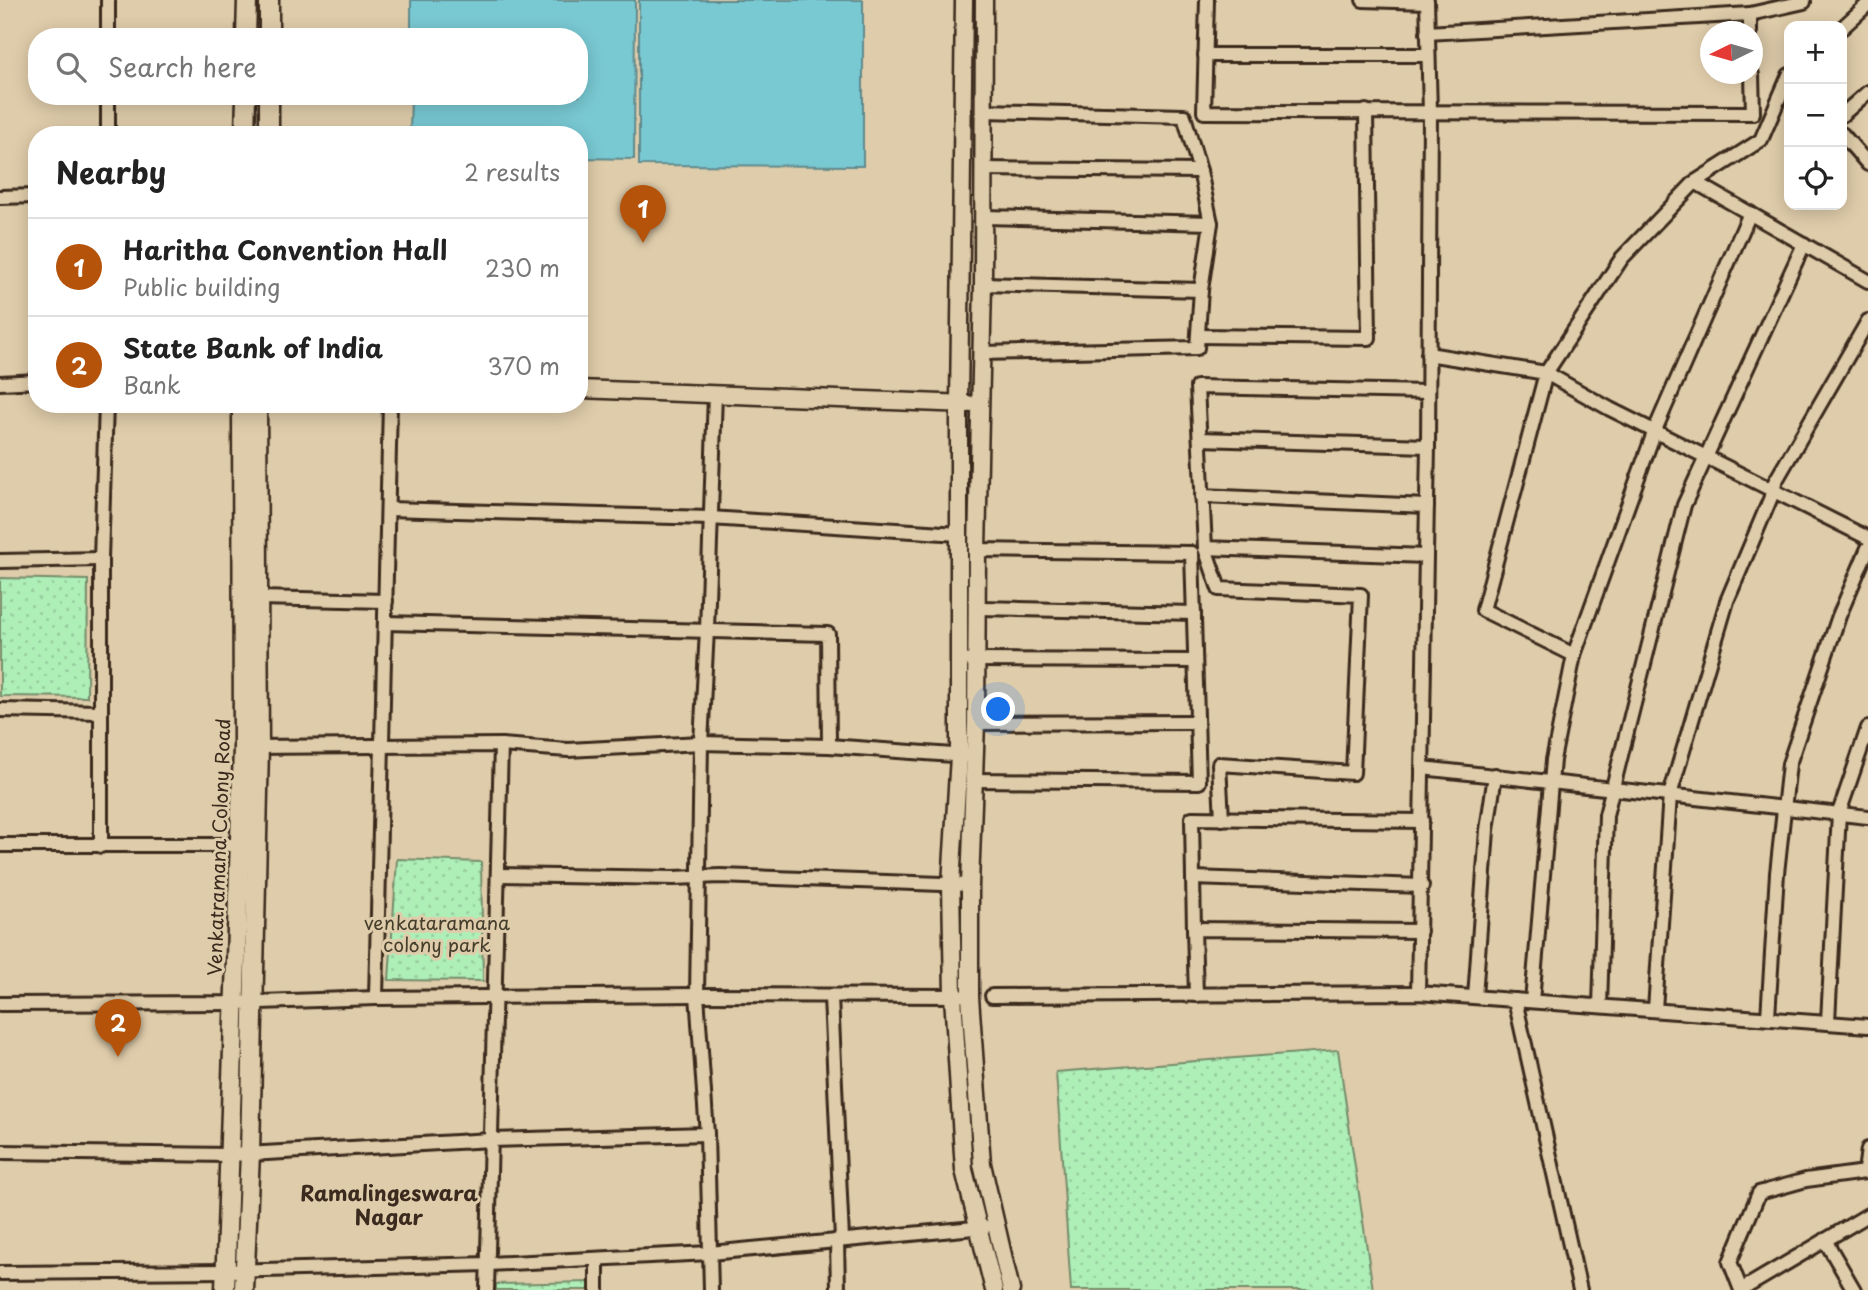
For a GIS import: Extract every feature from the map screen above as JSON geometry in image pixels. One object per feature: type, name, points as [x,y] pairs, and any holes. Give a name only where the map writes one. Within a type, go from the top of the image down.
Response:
[{"type":"main road","points":[[246,28],[247,0]]},
{"type":"main road","points":[[269,28],[270,0]]},
{"type":"main road","points":[[245,126],[246,105]]},
{"type":"main road","points":[[269,105],[269,126]]},
{"type":"main road","name":"Venkatramana Colony Road","points":[[225,1290],[241,845],[251,747],[242,413]]},
{"type":"main road","points":[[244,1290],[253,1002],[251,747],[258,598],[257,413]]},
{"type":"street","points":[[108,0],[108,28]]},
{"type":"street","points":[[964,0],[959,660],[967,756],[973,780],[970,996],[982,1164],[1011,1290]]},
{"type":"street","points":[[984,0],[984,217],[976,723],[967,756],[951,884],[953,996],[964,1170],[994,1290]]},
{"type":"street","points":[[1207,0],[1204,112],[1754,113],[1753,84]]},
{"type":"street","points":[[1363,0],[1427,1],[1430,112],[1428,446],[1418,993]]},
{"type":"street","points":[[1427,33],[1749,14],[1804,2],[1803,0]]},
{"type":"street","points":[[1847,23],[1868,4]]},
{"type":"street","points":[[1749,14],[1749,21]]},
{"type":"street","points":[[1205,55],[1428,55]]},
{"type":"street","points":[[1574,655],[1483,610],[1546,373],[1622,258],[1695,182],[1761,140],[1785,84]]},
{"type":"street","points":[[1847,111],[1868,92]]},
{"type":"street","points":[[108,105],[108,126]]},
{"type":"street","points":[[981,353],[1197,348],[1201,290],[1211,223],[1184,116],[983,111]]},
{"type":"street","points":[[1198,337],[1368,338],[1366,111]]},
{"type":"street","points":[[1847,140],[1868,164]]},
{"type":"street","points":[[982,169],[1200,171]]},
{"type":"street","points":[[1695,182],[1868,282]]},
{"type":"street","points":[[0,197],[28,196]]},
{"type":"street","points":[[1531,1001],[1553,760],[1574,655],[1656,430],[1750,213]]},
{"type":"street","points":[[984,217],[1211,223]]},
{"type":"street","points":[[1600,1006],[1606,815],[1684,505],[1804,244]]},
{"type":"street","points":[[983,284],[1201,290]]},
{"type":"street","points":[[1655,1009],[1670,795],[1727,601],[1775,482],[1868,321]]},
{"type":"street","points":[[1427,354],[1546,373],[1868,538]]},
{"type":"street","points":[[0,383],[28,381]]},
{"type":"street","points":[[1222,819],[1219,764],[1353,773],[1361,595],[1219,589],[1205,548],[1197,387],[1428,392]]},
{"type":"street","points":[[588,389],[981,405]]},
{"type":"street","points":[[710,1290],[707,1134],[697,995],[701,743],[715,394]]},
{"type":"street","points":[[101,846],[101,559],[106,413]]},
{"type":"street","points":[[376,998],[390,413]]},
{"type":"street","points":[[1199,439],[1428,446]]},
{"type":"street","points":[[1202,496],[1427,506]]},
{"type":"street","points":[[388,509],[710,518],[959,534]]},
{"type":"street","points":[[1205,548],[1426,556]]},
{"type":"street","points":[[973,780],[1199,782],[1192,553],[977,550]]},
{"type":"street","points":[[1768,1017],[1777,873],[1789,764],[1839,616],[1867,550]]},
{"type":"street","points":[[0,561],[101,559]]},
{"type":"street","points":[[258,598],[386,601]]},
{"type":"street","points":[[978,608],[1194,613]]},
{"type":"street","points":[[385,623],[828,634],[830,747]]},
{"type":"street","points":[[959,660],[1195,661]]},
{"type":"street","points":[[0,710],[101,712]]},
{"type":"street","points":[[976,723],[1197,722]]},
{"type":"street","points":[[1828,1021],[1839,813],[1868,728]]},
{"type":"street","points":[[251,747],[501,745],[568,750],[701,743],[830,747],[967,756]]},
{"type":"street","points":[[487,1290],[501,745]]},
{"type":"street","points":[[1422,768],[1868,817]]},
{"type":"street","points":[[1475,997],[1487,830],[1496,775]]},
{"type":"street","points":[[1196,995],[1192,818],[1422,821]]},
{"type":"street","points":[[0,845],[241,845]]},
{"type":"street","points":[[498,875],[700,877],[970,885]]},
{"type":"street","points":[[1193,878],[1422,886]]},
{"type":"street","points":[[1194,929],[1420,931]]},
{"type":"street","points":[[992,996],[1418,993],[1868,1026]]},
{"type":"street","points":[[0,1004],[697,995],[970,996]]},
{"type":"street","points":[[831,997],[839,1240],[838,1290]]},
{"type":"street","points":[[1515,1000],[1580,1290]]},
{"type":"street","points":[[955,1029],[972,1027]]},
{"type":"street","points":[[959,1099],[977,1099]]},
{"type":"street","points":[[0,1152],[231,1155],[491,1140],[707,1134]]},
{"type":"street","points":[[1868,1149],[1865,1172],[1806,1180],[1759,1194],[1730,1262],[1741,1290],[1868,1215]]},
{"type":"street","points":[[0,1273],[225,1271],[488,1264],[710,1254],[997,1225]]},
{"type":"street","points":[[1825,1240],[1854,1290]]},
{"type":"street","points":[[597,1259],[597,1290]]},
{"type":"green space","points":[[0,578],[88,580],[87,697],[0,696]]},
{"type":"green space","name":"venkataramana colony park","points":[[397,859],[481,862],[483,981],[389,980]]},
{"type":"green space","points":[[1338,1050],[1373,1290],[1071,1290],[1056,1072]]},
{"type":"green space","points":[[589,1282],[589,1290],[496,1290],[496,1284]]},
{"type":"water","points":[[411,0],[635,0],[634,159],[588,158],[588,126],[410,126],[411,105],[588,105],[588,28],[411,28]]},
{"type":"water","points":[[639,0],[863,0],[863,166],[639,165]]},
{"type":"place","name":"Haritha Convention Hall","points":[[643,243]]},
{"type":"place","name":"State Bank of India","points":[[118,1057]]},
{"type":"district","name":"Ramalingeswara Nagar","points":[[389,1206]]}]
